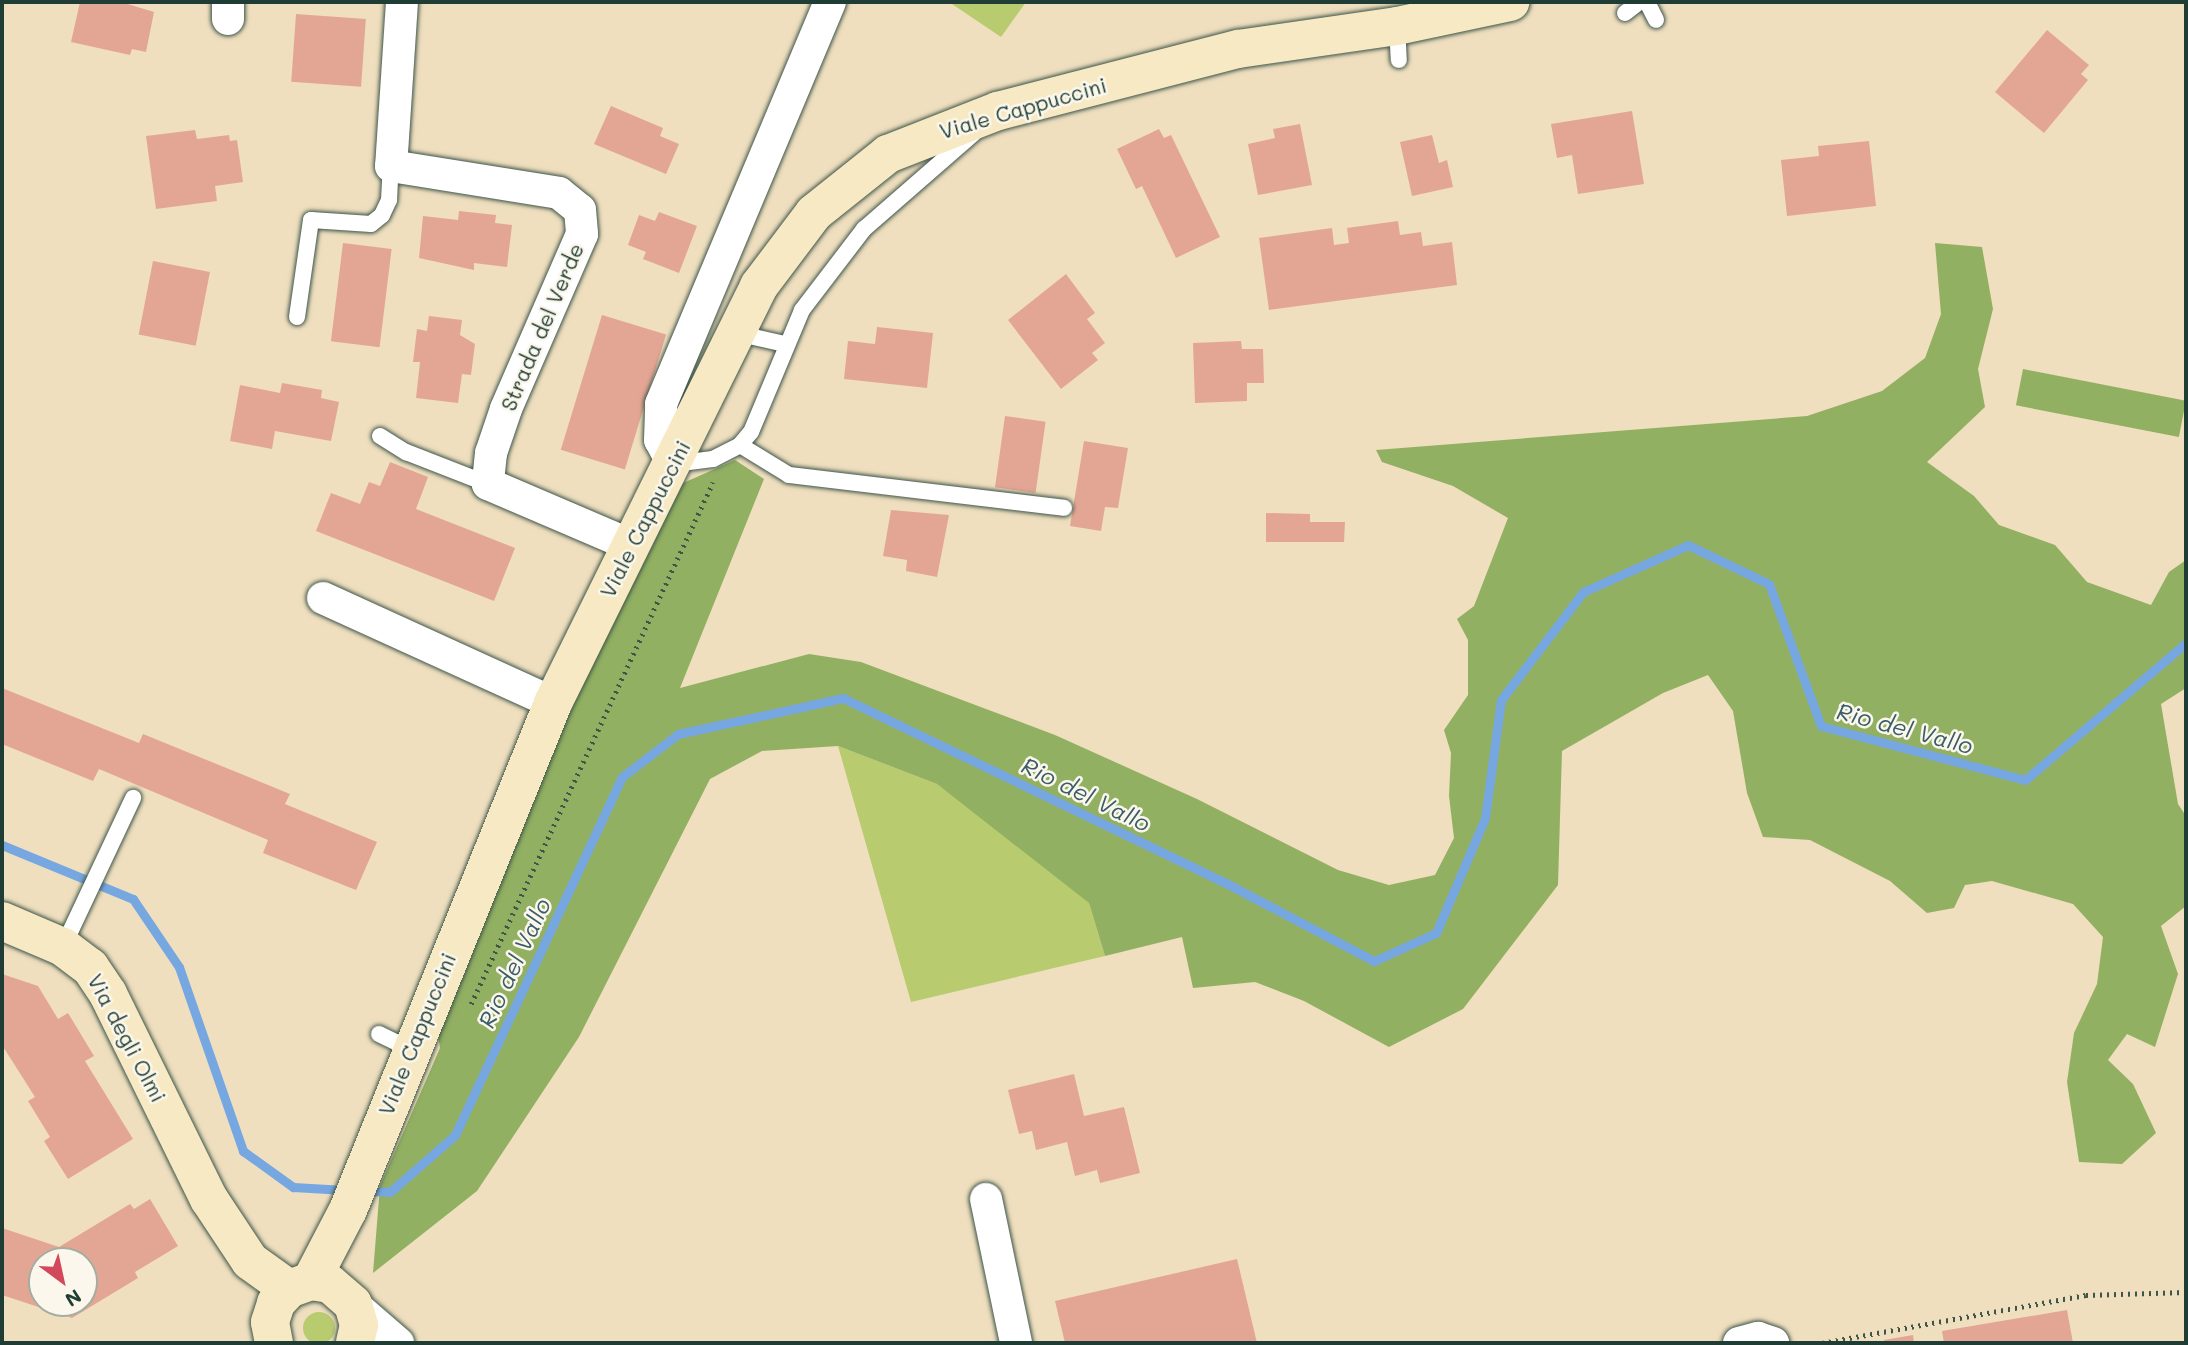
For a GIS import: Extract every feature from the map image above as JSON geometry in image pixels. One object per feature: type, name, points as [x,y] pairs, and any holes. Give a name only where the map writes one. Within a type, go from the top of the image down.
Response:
[{"type":"main road","name":"Viale Cappuccini","points":[[272,1332],[276,1303],[300,1285],[337,1246],[365,1163],[394,1042],[553,704],[735,333],[759,286],[814,213],[888,154],[998,110],[1238,50],[1398,43],[1510,2]]},
{"type":"main road","name":"Via degli Olmi","points":[[2,922],[63,947],[90,967],[108,994],[209,1199],[250,1261],[300,1285],[330,1284],[350,1299]]},
{"type":"main road","name":"Via degli Olmi","points":[[209,1199],[235,1275],[272,1332]]},
{"type":"main road","name":"Viale Cappuccini","points":[[337,1246],[359,1325],[355,1343]]},
{"type":"street","points":[[391,166],[402,2]]},
{"type":"street","points":[[673,464],[660,440],[661,404],[830,2]]},
{"type":"street","name":"Strada del Verde","points":[[391,166],[559,193],[580,209],[582,234],[506,409],[491,453],[488,484]]},
{"type":"street","points":[[488,484],[630,545]]},
{"type":"street","points":[[323,598],[553,704]]},
{"type":"street","points":[[986,1199],[1016,1343]]},
{"type":"street","points":[[350,1299],[398,1343]]},
{"type":"street","points":[[1739,1343],[1758,1338],[1773,1343]]},
{"type":"lane","points":[[1625,13],[1639,2]]},
{"type":"lane","points":[[1647,2],[1657,20]]},
{"type":"lane","points":[[673,464],[713,459],[733,449],[751,432],[785,344],[802,310],[864,229],[998,110]]},
{"type":"lane","points":[[297,317],[311,220],[371,225],[382,215],[389,200],[391,166]]},
{"type":"lane","points":[[735,333],[785,344]]},
{"type":"lane","points":[[380,436],[406,452],[488,484]]},
{"type":"lane","points":[[733,449],[789,475],[1064,508]]},
{"type":"lane","points":[[63,947],[133,799]]},
{"type":"path","points":[[465,1018],[733,449]]},
{"type":"path","points":[[1822,1343],[2086,1296],[2186,1292]]},
{"type":"green space","points":[[949,2],[1026,2],[1001,37]]},
{"type":"green space","points":[[1935,243],[1982,247],[1993,309],[1978,369],[1985,407],[1927,462],[1974,496],[1999,525],[2055,545],[2087,582],[2151,605],[2169,572],[2186,560],[2186,688],[2161,704],[2178,804],[2186,816],[2186,906],[2161,926],[2178,974],[2155,1047],[2127,1034],[2108,1060],[2133,1084],[2156,1133],[2122,1164],[2079,1162],[2067,1082],[2074,1033],[2097,984],[2103,937],[2073,904],[1992,881],[1965,885],[1954,908],[1927,913],[1890,881],[1810,840],[1763,837],[1747,793],[1733,711],[1708,675],[1663,693],[1562,751],[1558,885],[1463,1009],[1389,1047],[1304,1001],[1255,982],[1193,988],[1182,937],[1105,956],[1089,903],[937,784],[838,746],[762,751],[710,779],[579,1037],[477,1191],[373,1273],[380,1186],[440,1048],[436,1022],[567,713],[681,484],[735,460],[764,479],[680,688],[809,654],[861,662],[1055,735],[1197,799],[1338,870],[1389,885],[1435,875],[1454,838],[1449,796],[1451,753],[1444,730],[1468,695],[1468,640],[1457,619],[1474,606],[1508,518],[1453,486],[1382,462],[1376,450],[1807,416],[1882,391],[1925,358],[1941,314]]},
{"type":"green space","points":[[2023,369],[2186,401],[2179,437],[2016,405]]},
{"type":"green space","points":[[838,746],[937,784],[1037,858],[1089,903],[1105,956],[911,1002]]},
{"type":"green space","points":[[319,1312],[330,1317],[335,1328],[330,1339],[319,1344],[308,1339],[303,1328],[308,1317]]},
{"type":"building","points":[[80,2],[121,2],[154,12],[146,52],[132,49],[130,55],[71,42]]},
{"type":"building","points":[[296,14],[366,19],[361,87],[291,82]]},
{"type":"building","points":[[2047,30],[2089,65],[2081,74],[2088,80],[2044,133],[1995,92]]},
{"type":"building","points":[[611,106],[663,128],[660,136],[679,144],[666,174],[594,144]]},
{"type":"building","points":[[1632,111],[1644,184],[1578,194],[1572,155],[1557,158],[1551,124]]},
{"type":"building","points":[[1300,124],[1312,185],[1258,195],[1248,144],[1275,138],[1273,129]]},
{"type":"building","points":[[1159,129],[1164,138],[1171,135],[1220,237],[1176,258],[1142,186],[1136,189],[1117,149]]},
{"type":"building","points":[[195,130],[197,139],[229,135],[230,141],[237,140],[243,182],[215,186],[217,201],[156,209],[146,136]]},
{"type":"building","points":[[1432,135],[1439,163],[1447,160],[1453,187],[1412,196],[1400,142]]},
{"type":"building","points":[[1869,141],[1876,206],[1787,216],[1781,160],[1819,156],[1818,146]]},
{"type":"building","points":[[459,211],[496,215],[495,223],[512,225],[507,267],[474,263],[474,270],[419,258],[423,216],[458,220]]},
{"type":"building","points":[[659,212],[697,226],[679,273],[643,259],[646,252],[628,245],[639,215],[655,221]]},
{"type":"building","points":[[1398,221],[1400,235],[1421,232],[1423,246],[1452,242],[1457,285],[1269,310],[1259,238],[1332,228],[1334,245],[1349,243],[1347,228]]},
{"type":"building","points":[[343,243],[392,249],[380,347],[331,341]]},
{"type":"building","points":[[153,261],[210,272],[196,346],[139,335]]},
{"type":"building","points":[[1066,274],[1095,313],[1087,319],[1105,343],[1092,353],[1098,360],[1061,389],[1008,320]]},
{"type":"building","points":[[602,315],[666,335],[625,469],[561,450]]},
{"type":"building","points":[[429,316],[462,320],[460,335],[475,344],[471,375],[462,374],[458,403],[416,398],[420,362],[413,362],[417,329],[427,331]]},
{"type":"building","points":[[877,327],[933,333],[927,388],[844,379],[848,341],[875,344]]},
{"type":"building","points":[[1241,341],[1242,349],[1263,349],[1264,383],[1247,383],[1247,401],[1195,403],[1193,343]]},
{"type":"building","points":[[282,383],[322,390],[321,398],[339,402],[331,441],[275,431],[272,449],[230,441],[240,385],[280,393]]},
{"type":"building","points":[[1005,416],[1046,422],[1036,493],[995,487]]},
{"type":"building","points":[[1084,441],[1128,448],[1118,508],[1105,507],[1101,531],[1070,526]]},
{"type":"building","points":[[390,462],[428,477],[416,509],[515,548],[494,601],[316,531],[331,493],[360,504],[369,482],[380,486]]},
{"type":"building","points":[[891,510],[949,515],[937,577],[906,571],[907,560],[883,556]]},
{"type":"building","points":[[1266,513],[1310,514],[1310,522],[1345,522],[1344,542],[1266,542]]},
{"type":"building","points":[[2,688],[139,743],[143,734],[290,794],[285,804],[377,842],[356,890],[263,853],[268,840],[99,769],[93,781],[2,744]]},
{"type":"building","points":[[2,974],[38,986],[58,1019],[68,1013],[94,1056],[85,1061],[133,1139],[68,1179],[44,1141],[50,1137],[28,1101],[35,1097],[2,1045]]},
{"type":"building","points":[[1074,1074],[1084,1116],[1124,1107],[1140,1173],[1100,1183],[1097,1170],[1075,1176],[1067,1142],[1036,1150],[1032,1131],[1019,1134],[1008,1090]]},
{"type":"building","points":[[150,1199],[178,1246],[135,1272],[138,1278],[98,1302],[98,1247],[59,1247],[130,1204],[134,1209]]},
{"type":"building","points":[[2,1228],[59,1247],[28,1247],[28,1304],[2,1295]]},
{"type":"building","points":[[1237,1259],[1257,1343],[1065,1343],[1055,1301]]},
{"type":"building","points":[[2067,1310],[2073,1343],[1944,1343],[1942,1331]]},
{"type":"building","points":[[1913,1335],[1914,1343],[1885,1343],[1884,1340]]},
{"type":"waterway","name":"Rio del Vallo","points":[[366,1191],[390,1192],[455,1135],[622,777],[678,734],[843,698],[1224,882],[1374,961],[1436,933],[1485,818],[1501,700],[1583,592],[1688,545],[1769,584],[1821,726],[2025,780],[2186,643]]},
{"type":"waterway","name":"Rio del Vallo","points":[[2,845],[133,899],[179,967],[243,1151],[293,1187],[345,1190]]}]
